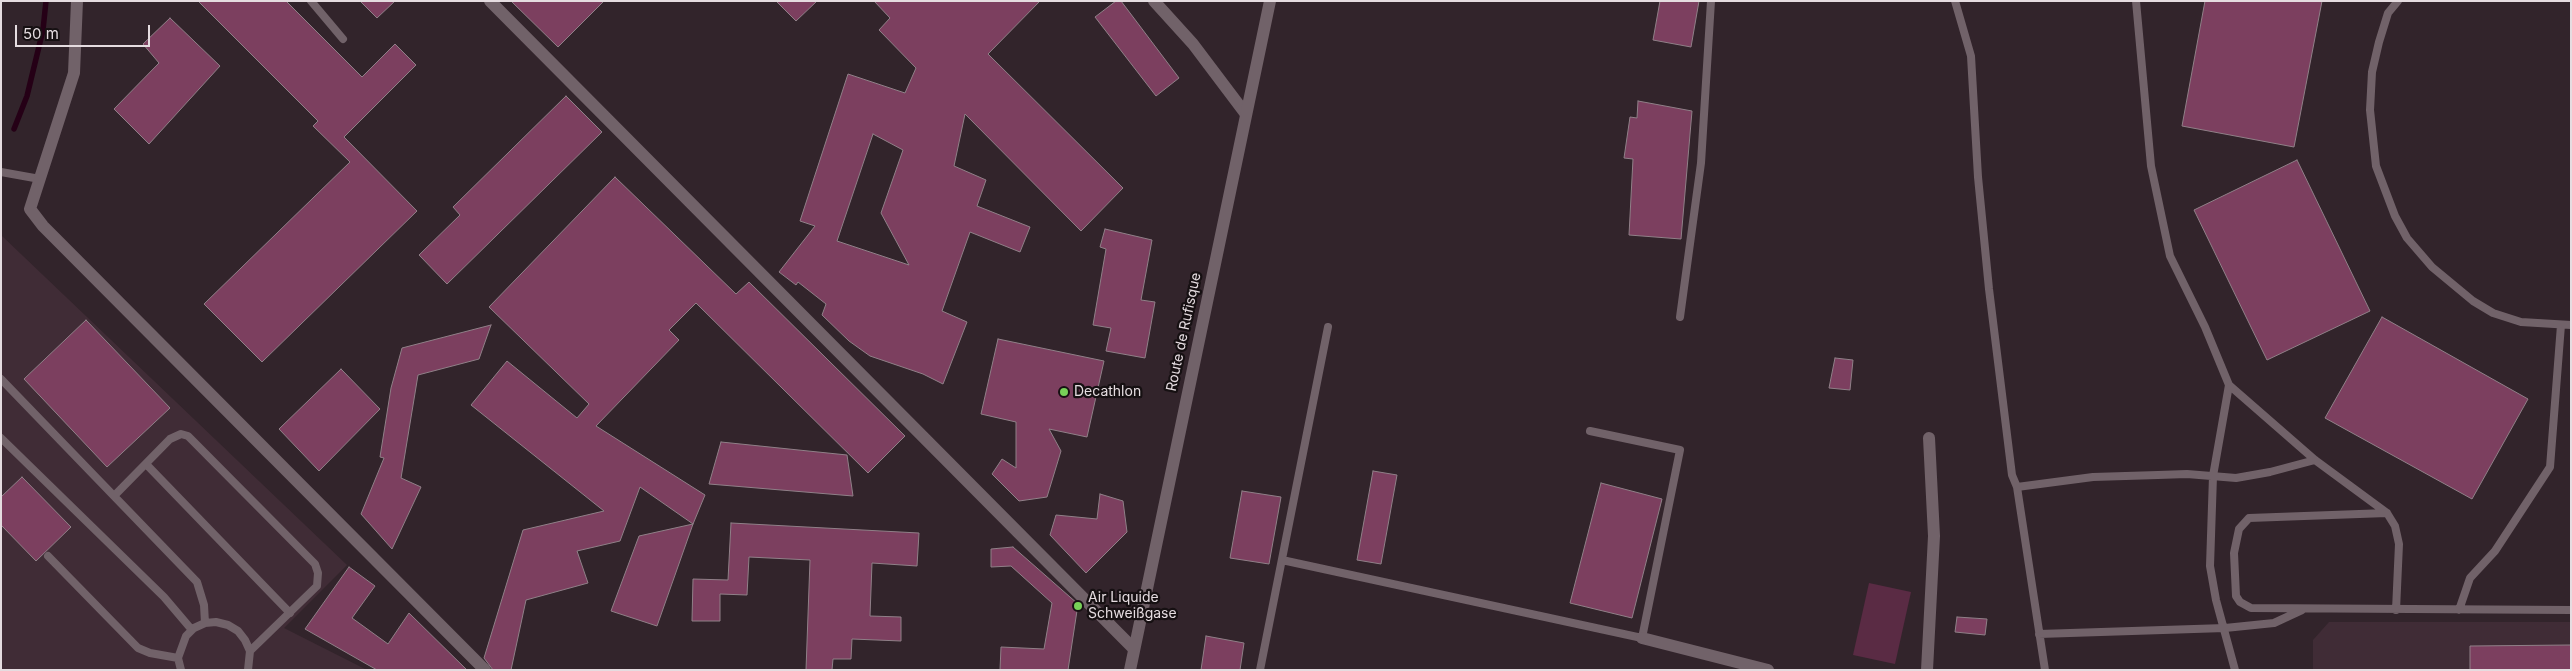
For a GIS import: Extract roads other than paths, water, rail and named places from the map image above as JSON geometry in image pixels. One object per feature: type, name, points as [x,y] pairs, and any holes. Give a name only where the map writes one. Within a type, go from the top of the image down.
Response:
[{"type":"street","points":[[78,1],[74,73],[30,209],[43,226],[486,670]]},
{"type":"street","points":[[490,1],[1134,649]]},
{"type":"street","points":[[1154,1],[1193,44],[1245,113]]},
{"type":"street","name":"Route de Rufisque","points":[[1130,670],[1245,113],[1270,1]]},
{"type":"street","points":[[1927,670],[1934,536],[1929,438]]},
{"type":"street","points":[[1642,638],[1768,670]]},
{"type":"lane","points":[[311,1],[343,39]]},
{"type":"lane","points":[[1680,317],[1701,163],[1710,1]]},
{"type":"lane","points":[[1955,1],[1971,56],[1978,176],[1986,261],[2012,475],[2017,487],[2045,670]]},
{"type":"lane","points":[[2136,1],[2151,166],[2170,256],[2205,327],[2229,385],[2315,460],[2387,513],[2395,526],[2399,544],[2396,610]]},
{"type":"lane","points":[[2398,1],[2388,13],[2379,42],[2372,72],[2370,110],[2376,166],[2395,216],[2407,238],[2432,268],[2473,301],[2493,312],[2521,322],[2571,325]]},
{"type":"lane","points":[[1,172],[40,179]]},
{"type":"lane","points":[[2459,610],[2470,578],[2496,551],[2550,467],[2562,325]]},
{"type":"lane","points":[[1260,670],[1328,327]]},
{"type":"lane","points":[[1,379],[197,582],[204,604],[205,623]]},
{"type":"lane","points":[[2229,385],[2213,476],[2210,566],[2216,600],[2235,670]]},
{"type":"lane","points":[[1282,560],[1642,638],[1680,450],[1590,431]]},
{"type":"lane","points":[[114,496],[170,440],[181,434],[188,436],[315,564],[318,573],[318,586],[250,651]]},
{"type":"lane","points":[[1,438],[164,597],[192,630]]},
{"type":"lane","points":[[2017,487],[2093,477],[2187,474],[2236,478],[2270,472],[2315,460]]},
{"type":"lane","points":[[146,464],[290,613]]},
{"type":"lane","points":[[2387,513],[2254,516],[2244,522],[2239,530],[2234,553],[2235,586],[2240,602],[2251,608],[2571,610]]},
{"type":"lane","points":[[48,556],[138,648],[150,653],[178,658]]},
{"type":"lane","points":[[2040,634],[2225,628],[2274,623],[2304,609]]},
{"type":"lane","points":[[181,670],[178,658],[180,646],[192,630],[205,623],[222,623],[238,631],[250,651],[248,670]]},
{"type":"waterway","points":[[14,129],[27,96],[43,30],[46,1]]},
{"type":"place","name":"Decathlon","points":[[1064,392]]},
{"type":"place","name":"Air Liquide Schweißgase","points":[[1078,606]]}]
